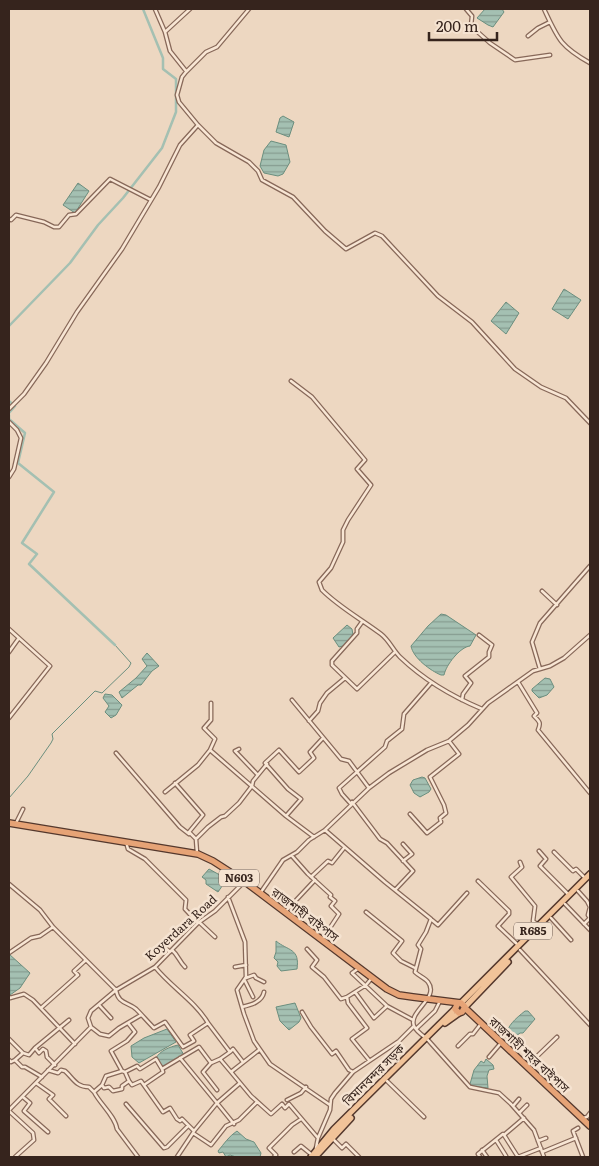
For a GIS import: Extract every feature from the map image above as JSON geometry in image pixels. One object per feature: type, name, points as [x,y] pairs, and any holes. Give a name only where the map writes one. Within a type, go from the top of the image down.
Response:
[{"type":"highway","name":"রাজশাহী বাইপাস","points":[[12,824],[198,854],[213,861],[244,881],[387,989],[399,995],[439,1001]]},
{"type":"highway","name":"N603","points":[[439,1001],[460,1008]]},
{"type":"highway","name":"রাজশাহী শহর বাইপাস","points":[[460,1008],[476,1019],[502,1042],[590,1126]]},
{"type":"main road","name":"R685","points":[[540,927],[578,891],[590,874]]},
{"type":"main road","name":"R685","points":[[460,1008],[569,895],[588,878]]},
{"type":"main road","name":"বিমানবন্দর সড়ক","points":[[314,1155],[427,1039],[460,1008]]},
{"type":"main road","name":"বিমানবন্দর সড়ক","points":[[314,1155],[427,1039]]},
{"type":"street","points":[[155,9],[165,32],[170,51],[186,72]]},
{"type":"street","points":[[165,32],[190,9]]},
{"type":"street","points":[[249,9],[217,47],[206,52],[186,72],[177,95],[179,102],[216,143],[249,162],[258,171],[262,180],[294,198],[325,231],[346,249],[375,233],[382,236],[438,296],[472,322],[515,369],[541,387],[566,398],[590,423]]},
{"type":"street","points":[[466,9],[472,16],[471,26],[490,43],[515,60],[550,55]]},
{"type":"street","points":[[544,9],[559,40],[568,49],[590,63]]},
{"type":"street","points":[[528,36],[550,22]]},
{"type":"street","points":[[9,409],[24,394],[46,363],[77,312],[122,249],[180,145],[198,125]]},
{"type":"street","points":[[9,219],[11,220],[16,215],[59,227],[69,214],[76,214],[110,179],[151,200]]},
{"type":"street","points":[[292,381],[312,397],[365,460],[357,469],[371,485],[343,530],[342,542],[331,568],[319,582],[322,590],[385,638],[395,652],[431,683],[482,709]]},
{"type":"street","points":[[9,422],[17,430],[21,438],[14,470],[9,477]]},
{"type":"street","points":[[540,669],[532,642],[540,623],[590,566]]},
{"type":"street","points":[[542,590],[557,605]]},
{"type":"street","points":[[362,622],[356,629],[357,632],[332,661],[332,665],[357,690],[395,652]]},
{"type":"street","points":[[9,629],[50,666],[9,718]]},
{"type":"street","points":[[462,700],[463,694],[471,684],[465,676],[489,657],[492,645],[479,635]]},
{"type":"street","points":[[260,893],[283,860],[292,856],[325,830],[369,788],[389,773],[427,750],[449,741],[468,725],[482,709],[533,671],[564,658],[590,635]]},
{"type":"street","points":[[9,652],[19,638]]},
{"type":"street","points":[[309,721],[318,711],[320,703],[327,693],[345,678]]},
{"type":"street","points":[[518,682],[537,713],[534,716],[540,722],[538,730],[590,793]]},
{"type":"street","points":[[395,891],[413,870],[372,830],[339,788],[385,747],[386,741],[402,729],[404,714],[431,683]]},
{"type":"street","points":[[292,700],[341,759],[349,761],[369,788]]},
{"type":"street","points":[[165,792],[198,764],[210,750],[215,739],[204,728],[211,720],[211,704]]},
{"type":"street","points":[[196,840],[221,817],[225,816],[252,786],[253,781],[267,764],[265,763],[278,750],[299,772],[314,758],[310,752],[324,738]]},
{"type":"street","points":[[410,814],[427,834],[441,822],[440,818],[446,813],[430,777],[459,754],[449,741]]},
{"type":"street","points":[[239,749],[235,751],[258,775]]},
{"type":"street","points":[[210,750],[286,816],[314,837]]},
{"type":"street","points":[[116,753],[180,827],[196,840],[198,854]]},
{"type":"street","points":[[267,764],[288,789],[301,799],[286,816]]},
{"type":"street","points":[[175,783],[203,815],[189,834]]},
{"type":"street","points":[[12,824],[23,809]]},
{"type":"street","points":[[325,830],[395,891],[438,925],[467,893]]},
{"type":"street","points":[[126,841],[128,849],[145,860],[186,900],[185,909],[215,937]]},
{"type":"street","points":[[403,844],[412,854],[403,861]]},
{"type":"street","points":[[311,877],[328,861],[332,863],[344,848]]},
{"type":"street","points":[[539,852],[546,859],[540,866],[569,895]]},
{"type":"street","points":[[554,852],[572,871],[576,869],[588,878]]},
{"type":"street","points":[[292,856],[311,877],[332,895],[330,897],[334,901],[331,906],[339,914],[322,940]]},
{"type":"street","points":[[520,862],[522,867],[511,877],[535,906],[533,921],[540,927]]},
{"type":"street","points":[[285,912],[315,880]]},
{"type":"street","name":"Koyerdara Road","points":[[9,1110],[92,1027],[88,1018],[89,1014],[116,990],[155,966],[199,922],[215,911],[244,881]]},
{"type":"street","points":[[478,881],[509,912],[498,926],[590,1025]]},
{"type":"street","points":[[9,884],[40,910],[53,927],[116,990],[117,996],[122,1003],[134,1008],[154,1028],[165,1022],[183,1047],[194,1041],[190,1035],[208,1023]]},
{"type":"street","points":[[578,891],[590,907],[588,915],[590,918],[584,924]]},
{"type":"street","points":[[228,897],[245,942],[245,979],[253,998]]},
{"type":"street","points":[[565,904],[590,930]]},
{"type":"street","points":[[366,912],[402,940],[393,953],[401,961],[415,968]]},
{"type":"street","points":[[551,918],[571,940]]},
{"type":"street","points":[[432,920],[418,945],[421,949],[415,972],[428,982],[430,987],[427,999],[415,1014],[413,1020],[415,1027],[470,1087],[499,1093],[519,1112],[534,1130],[544,1157]]},
{"type":"street","points":[[9,953],[31,938],[40,936],[53,927]]},
{"type":"street","points":[[160,944],[177,954],[179,962],[184,967]]},
{"type":"street","points":[[307,949],[316,960],[312,968],[324,977],[341,999],[366,985],[372,978]]},
{"type":"street","points":[[41,1008],[78,975],[74,971],[86,960]]},
{"type":"street","points":[[235,967],[246,965]]},
{"type":"street","points":[[155,966],[178,992],[201,1011],[230,1052]]},
{"type":"street","points":[[359,968],[352,973],[387,1006],[413,1020]]},
{"type":"street","points":[[264,982],[256,978],[254,974],[245,979],[237,990],[259,1050],[270,1064],[330,1105]]},
{"type":"street","points":[[242,1007],[259,1000],[264,996],[264,992]]},
{"type":"street","points":[[355,992],[374,1018],[387,1006]]},
{"type":"street","points":[[9,999],[24,994],[41,1008],[75,1044]]},
{"type":"street","points":[[347,997],[348,1003],[367,1028],[352,1039],[369,1060]]},
{"type":"street","points":[[294,1152],[300,1146],[314,1155],[318,1138],[330,1110],[331,1099],[335,1093],[353,1072],[399,1042],[435,1011],[439,1001]]},
{"type":"street","points":[[100,1005],[111,1018]]},
{"type":"street","points":[[302,1012],[332,1054],[336,1051],[349,1070],[353,1072]]},
{"type":"street","points":[[92,1027],[100,1034],[109,1036],[142,1015]]},
{"type":"street","points":[[9,1039],[23,1054],[29,1055],[69,1020]]},
{"type":"street","points":[[128,1024],[135,1032],[127,1041],[111,1051],[129,1081],[132,1085],[141,1081],[163,1112],[170,1108],[177,1119],[180,1121],[182,1119],[193,1132],[211,1145],[226,1126],[234,1124],[257,1102]]},
{"type":"street","points":[[458,1046],[470,1034],[473,1034],[481,1024]]},
{"type":"street","points":[[527,1066],[557,1037]]},
{"type":"street","points":[[489,1057],[502,1042]]},
{"type":"street","points":[[144,1085],[163,1072],[162,1069],[199,1047],[211,1064]]},
{"type":"street","points":[[35,1048],[39,1053],[43,1049],[46,1051],[47,1057],[55,1064]]},
{"type":"street","points":[[217,1090],[203,1072],[233,1049],[243,1062]]},
{"type":"street","points":[[231,1072],[259,1050]]},
{"type":"street","points":[[9,1060],[11,1062],[23,1054]]},
{"type":"street","points":[[180,1058],[234,1124]]},
{"type":"street","points":[[94,1092],[102,1085],[106,1076],[137,1066],[140,1068],[156,1059],[162,1069]]},
{"type":"street","points":[[220,1059],[257,1102],[271,1114],[282,1104],[285,1108],[289,1104],[318,1138]]},
{"type":"street","points":[[15,1060],[22,1067],[42,1077]]},
{"type":"street","points":[[48,1070],[58,1073],[61,1070],[65,1071],[76,1084],[89,1087],[138,1157]]},
{"type":"street","points":[[102,1085],[104,1088],[109,1087],[113,1091],[122,1089],[122,1086],[129,1081]]},
{"type":"street","points":[[387,1081],[424,1118]]},
{"type":"street","points":[[36,1083],[53,1095],[49,1099],[66,1116]]},
{"type":"street","points":[[177,1157],[193,1132],[217,1103],[240,1083]]},
{"type":"street","points":[[288,1100],[306,1088]]},
{"type":"street","points":[[23,1096],[30,1103],[24,1111],[48,1132]]},
{"type":"street","points":[[513,1106],[519,1099]]},
{"type":"street","points":[[126,1104],[164,1148],[188,1126]]},
{"type":"street","points":[[519,1112],[527,1105]]},
{"type":"street","points":[[9,1110],[33,1133],[34,1140],[15,1157]]},
{"type":"street","points":[[582,1118],[590,1114]]},
{"type":"street","points":[[480,1157],[478,1154],[482,1150],[524,1118]]},
{"type":"street","points":[[274,1157],[276,1155],[269,1148],[292,1125],[301,1119]]},
{"type":"street","points":[[578,1128],[573,1131],[583,1157]]},
{"type":"street","points":[[504,1135],[518,1157],[540,1148]]},
{"type":"street","points":[[332,1138],[342,1148],[346,1144],[357,1157]]},
{"type":"street","points":[[538,1141],[546,1138]]},
{"type":"street","points":[[542,1152],[576,1138]]},
{"type":"street","points":[[496,1140],[506,1156]]},
{"type":"street","points":[[482,1150],[487,1157]]},
{"type":"shaded area","points":[[485,9],[502,9],[504,12],[493,27],[477,18]]},
{"type":"shaded area","points":[[283,116],[294,122],[289,137],[276,132],[280,118]]},
{"type":"shaded area","points":[[271,141],[286,145],[290,162],[283,174],[278,176],[264,173],[260,166],[264,150]]},
{"type":"shaded area","points":[[78,183],[89,191],[75,213],[63,205]]},
{"type":"shaded area","points":[[564,289],[581,300],[568,319],[552,309]]},
{"type":"shaded area","points":[[506,302],[519,313],[506,334],[491,321]]},
{"type":"shaded area","points":[[441,614],[446,615],[476,635],[470,646],[454,657],[444,675],[423,664],[412,651],[411,646]]},
{"type":"shaded area","points":[[347,625],[352,629],[353,635],[343,646],[339,647],[333,638]]},
{"type":"shaded area","points":[[147,653],[159,666],[152,671],[141,685],[138,685],[122,698],[119,692],[147,666],[142,659]]},
{"type":"shaded area","points":[[545,678],[550,679],[554,687],[547,695],[539,698],[532,689]]},
{"type":"shaded area","points":[[105,694],[112,695],[122,705],[116,715],[111,718],[105,712],[109,706],[103,698]]},
{"type":"shaded area","points":[[425,778],[431,789],[420,797],[414,793],[410,785],[413,780]]},
{"type":"shaded area","points":[[209,869],[227,879],[218,892],[206,884],[206,880],[202,877]]},
{"type":"shaded area","points":[[276,941],[295,954],[297,957],[297,969],[281,971],[277,966],[278,962],[274,958]]},
{"type":"shaded area","points":[[9,954],[30,973],[20,988],[10,995]]},
{"type":"shaded area","points":[[295,1003],[301,1018],[289,1030],[280,1021],[276,1007]]},
{"type":"shaded area","points":[[525,1011],[528,1011],[535,1019],[523,1033],[507,1039],[505,1037],[510,1026]]},
{"type":"shaded area","points":[[167,1029],[176,1042],[139,1063],[132,1057],[131,1046],[144,1038]]},
{"type":"shaded area","points":[[178,1045],[184,1055],[161,1068],[156,1058],[165,1050]]},
{"type":"shaded area","points":[[486,1059],[493,1065],[494,1069],[489,1070],[487,1076],[488,1088],[471,1086],[474,1070],[481,1061],[484,1063]]},
{"type":"shaded area","points":[[237,1131],[246,1139],[254,1142],[261,1153],[260,1157],[236,1157],[230,1155],[226,1157],[223,1152],[219,1153],[218,1151]]},
{"type":"waterway","points":[[9,326],[70,263],[98,225],[123,198],[162,148],[176,112],[176,79],[163,69],[163,58],[143,9]]},
{"type":"waterway","points":[[9,401],[15,406],[9,413]]},
{"type":"waterway","points":[[9,415],[9,419],[25,433],[18,463],[54,492],[22,543],[37,554],[29,564],[115,645]]},
{"type":"waterway","points":[[9,798],[28,776],[51,743],[53,739],[52,734],[95,691],[102,693],[129,667],[131,663],[115,645]]}]
